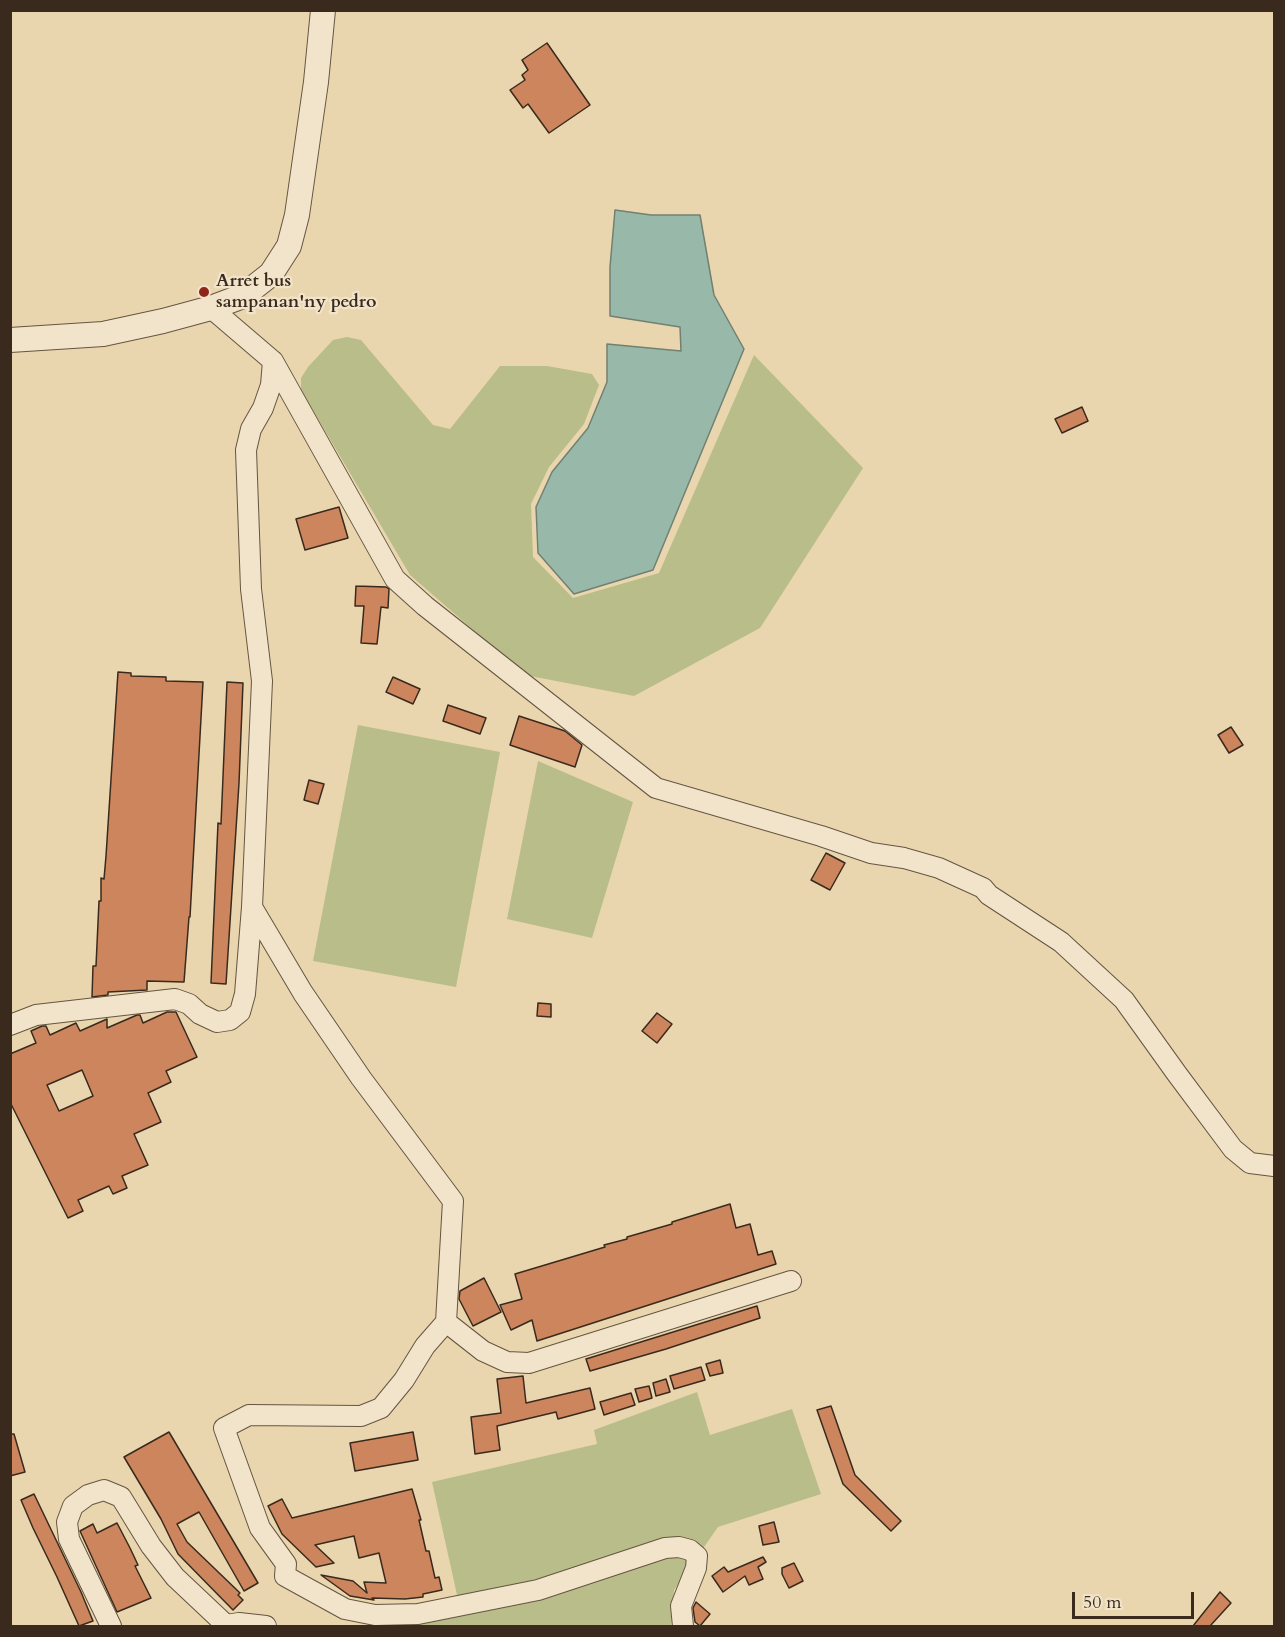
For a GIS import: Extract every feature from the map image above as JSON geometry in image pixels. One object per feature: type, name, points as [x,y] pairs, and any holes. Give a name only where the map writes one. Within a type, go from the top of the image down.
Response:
[{"type":"street","points":[[10,340],[102,334],[211,308],[243,296],[271,274],[288,246],[297,215],[323,10]]},
{"type":"street","points":[[211,308],[273,361],[394,579],[425,606],[656,788],[822,836],[871,853],[904,858],[939,868],[983,888],[989,895],[1061,942],[1124,999],[1233,1149],[1250,1163],[1275,1166]]},
{"type":"street","points":[[10,1025],[36,1015],[175,999],[189,1004],[200,1014],[217,1022],[230,1020],[240,1012],[244,994],[252,908],[262,681],[251,589],[246,450],[251,429],[263,408],[271,385],[273,361]]},
{"type":"street","points":[[252,908],[315,1011],[361,1078],[453,1201],[446,1322],[425,1346],[404,1380],[381,1407],[361,1416],[249,1415],[224,1428],[260,1528],[286,1564],[285,1576],[345,1609],[412,1620],[538,1590],[665,1548],[679,1547],[690,1550],[697,1557],[696,1568],[681,1606],[683,1626]]},
{"type":"street","points":[[446,1322],[483,1351],[507,1362],[530,1363],[791,1281]]},
{"type":"street","points":[[111,1626],[69,1539],[67,1522],[73,1506],[88,1495],[104,1490],[121,1497],[151,1546],[175,1577],[226,1625],[239,1623],[266,1626]]},
{"type":"green space","points":[[347,337],[361,340],[433,425],[450,429],[500,366],[547,366],[592,374],[599,385],[584,424],[549,467],[531,504],[533,557],[573,598],[659,573],[754,355],[863,468],[760,628],[634,696],[525,675],[410,575],[301,390],[301,378],[308,367],[333,340]]},
{"type":"green space","points":[[358,725],[500,752],[456,987],[313,961]]},
{"type":"green space","points":[[538,761],[633,802],[592,938],[507,919]]},
{"type":"green space","points":[[697,1392],[710,1435],[792,1409],[821,1494],[718,1527],[674,1590],[671,1626],[413,1626],[461,1613],[432,1482],[597,1444],[594,1430]]},
{"type":"shaded area","points":[[615,210],[651,215],[700,215],[714,295],[744,349],[653,570],[574,594],[538,553],[536,507],[552,472],[588,428],[607,382],[607,344],[681,351],[680,327],[610,316],[610,267]]},
{"type":"building","points":[[547,43],[590,105],[549,133],[528,104],[523,108],[510,90],[525,80],[522,75],[528,70],[522,60]]},
{"type":"building","points":[[1082,407],[1088,421],[1062,433],[1055,419]]},
{"type":"building","points":[[339,507],[348,538],[305,550],[296,519]]},
{"type":"building","points":[[356,586],[389,589],[388,608],[381,607],[377,644],[361,643],[364,606],[355,606]]},
{"type":"building","points":[[118,672],[131,673],[131,676],[166,677],[166,681],[203,682],[190,917],[184,982],[147,981],[147,990],[108,992],[108,995],[92,997],[101,878],[104,879],[106,856]]},
{"type":"building","points":[[393,677],[420,689],[413,704],[386,692]]},
{"type":"building","points":[[227,682],[243,683],[226,984],[211,983]]},
{"type":"building","points":[[448,705],[486,718],[480,734],[443,721]]},
{"type":"building","points":[[519,716],[565,731],[582,745],[575,767],[510,745]]},
{"type":"building","points":[[1231,727],[1243,745],[1229,753],[1218,735]]},
{"type":"building","points":[[309,780],[324,784],[318,804],[304,800]]},
{"type":"building","points":[[826,853],[845,863],[830,890],[811,880]]},
{"type":"building","points":[[538,1003],[551,1004],[551,1017],[537,1016]]},
{"type":"building","points":[[167,1012],[176,1012],[197,1057],[166,1071],[171,1082],[148,1093],[161,1122],[134,1134],[148,1165],[122,1176],[127,1188],[113,1194],[109,1186],[78,1200],[83,1211],[68,1218],[10,1102],[10,1054],[36,1043],[31,1031],[42,1026],[46,1026],[50,1035],[76,1023],[80,1031],[107,1019],[107,1028],[137,1015],[140,1015],[143,1023]],"holes":[[[82,1070],[93,1096],[59,1111],[47,1085]]]},
{"type":"building","points":[[657,1013],[672,1024],[657,1043],[642,1031]]},
{"type":"building","points":[[730,1204],[736,1228],[750,1224],[758,1255],[772,1251],[776,1264],[537,1341],[532,1320],[511,1330],[500,1305],[522,1299],[515,1274],[605,1247],[604,1245],[627,1239],[627,1237]]},
{"type":"building","points":[[484,1278],[501,1312],[473,1326],[459,1299],[460,1291]]},
{"type":"building","points":[[757,1306],[760,1318],[590,1371],[586,1359]]},
{"type":"building","points":[[720,1360],[723,1373],[710,1376],[706,1364]]},
{"type":"building","points":[[701,1367],[705,1380],[674,1389],[670,1376]]},
{"type":"building","points":[[523,1376],[526,1403],[590,1388],[595,1409],[558,1419],[556,1412],[497,1426],[500,1450],[475,1454],[471,1417],[501,1413],[497,1379]]},
{"type":"building","points":[[666,1379],[670,1392],[656,1396],[653,1383]]},
{"type":"building","points":[[649,1386],[652,1398],[639,1402],[635,1389]]},
{"type":"building","points":[[631,1393],[635,1405],[604,1415],[600,1402]]},
{"type":"building","points":[[831,1406],[855,1475],[901,1521],[891,1531],[843,1484],[817,1410]]},
{"type":"building","points":[[169,1432],[258,1583],[244,1591],[199,1512],[177,1524],[187,1542],[240,1593],[238,1595],[243,1600],[233,1610],[178,1554],[161,1519],[124,1457]]},
{"type":"building","points":[[413,1432],[418,1460],[355,1471],[350,1443]]},
{"type":"building","points":[[10,1434],[14,1434],[25,1472],[10,1476]]},
{"type":"building","points":[[412,1489],[421,1520],[419,1520],[426,1551],[429,1551],[435,1578],[439,1577],[442,1590],[423,1594],[423,1597],[372,1598],[374,1600],[350,1596],[321,1575],[353,1581],[367,1593],[364,1582],[386,1583],[379,1553],[359,1558],[354,1536],[315,1545],[334,1563],[316,1567],[282,1534],[268,1506],[282,1499],[292,1518]]},
{"type":"building","points":[[34,1494],[93,1621],[79,1626],[33,1528],[21,1500]]},
{"type":"building","points":[[774,1522],[779,1542],[763,1545],[759,1526]]},
{"type":"building","points":[[117,1523],[151,1598],[117,1612],[80,1531],[93,1524],[97,1533]]},
{"type":"building","points":[[763,1557],[766,1562],[758,1567],[763,1579],[749,1585],[745,1576],[723,1592],[712,1576],[724,1567],[728,1572]]},
{"type":"building","points":[[794,1563],[803,1581],[789,1588],[782,1574],[782,1568]]},
{"type":"building","points":[[1220,1592],[1231,1603],[1210,1626],[1193,1626]]},
{"type":"building","points":[[696,1602],[710,1614],[700,1626],[695,1622],[693,1608]]},
{"type":"place","name":"Arret bus sampanan'ny pedro","points":[[204,292]]}]
